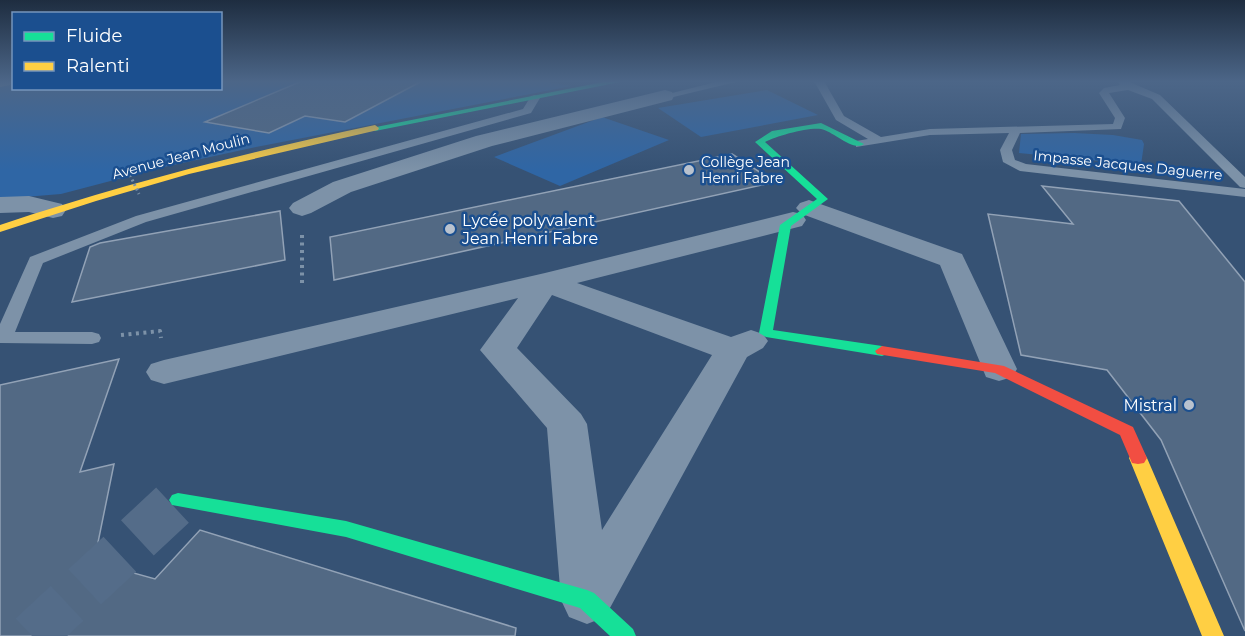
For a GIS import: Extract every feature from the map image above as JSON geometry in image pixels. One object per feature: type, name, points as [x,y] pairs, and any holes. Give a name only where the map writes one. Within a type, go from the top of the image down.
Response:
[{"type":"street","name":"Avenue Jean Moulin","points":[[0,229],[53,210],[231,159],[472,111]]},
{"type":"street","points":[[302,208],[342,188],[484,141],[606,111]]},
{"type":"street","points":[[587,600],[750,341],[786,225],[823,199],[759,142],[775,133],[821,126],[860,144]]},
{"type":"street","points":[[0,205],[29,204],[53,210]]},
{"type":"street","points":[[164,372],[545,282],[801,214],[952,260],[999,369]]},
{"type":"street","points":[[545,282],[750,341],[999,369],[1127,431],[1213,636]]},
{"type":"street","points":[[545,282],[498,350],[567,424],[587,600]]},
{"type":"street","points":[[178,500],[346,529],[587,600],[625,636]]},
{"type":"lane","points":[[92,338],[3,338],[36,260],[141,219],[527,111]]},
{"type":"lane","points":[[836,111],[840,118],[880,141]]},
{"type":"lane","name":"Impasse Jacques Daguerre","points":[[860,144],[930,132],[1117,127],[1120,118],[1115,111]]},
{"type":"lane","name":"Impasse Jacques Daguerre","points":[[1170,111],[1245,184]]},
{"type":"lane","name":"Impasse Jacques Daguerre","points":[[1016,130],[1006,150],[1009,162],[1024,168],[1245,193]]},
{"type":"path","points":[[130,175],[139,194]]},
{"type":"path","points":[[302,208],[302,285]]},
{"type":"path","points":[[92,338],[160,331],[164,372]]},
{"type":"shaded area","points":[[0,111],[444,111],[164,167],[61,194],[0,199]]},
{"type":"shaded area","points":[[662,111],[809,111],[818,115],[701,137]]},
{"type":"shaded area","points":[[602,117],[669,140],[560,186],[494,157]]},
{"type":"shaded area","points":[[1021,134],[1113,135],[1142,140],[1144,144],[1141,165],[1019,153]]},
{"type":"building","points":[[232,111],[366,111],[345,122],[305,116],[269,133],[205,122]]},
{"type":"building","points":[[732,154],[775,182],[334,280],[330,237]]},
{"type":"building","name":"Mistral","points":[[1042,186],[1179,201],[1245,282],[1245,631],[1161,440],[1107,370],[1021,355],[988,214],[1073,224]]},
{"type":"building","points":[[280,211],[285,260],[72,302],[90,247],[100,243]]},
{"type":"building","points":[[119,359],[80,472],[114,464],[94,562],[155,579],[200,530],[516,628],[515,636],[0,636],[0,385]]},
{"type":"tunnel","points":[[32,636],[178,500]]},
{"type":"traffic: fast","points":[[375,128],[466,111]]},
{"type":"traffic: fast","points":[[860,144],[821,126],[775,133],[759,142],[823,199],[786,225],[766,333],[882,351]]},
{"type":"traffic: fast","points":[[178,500],[346,529],[587,600],[625,636]]},
{"type":"traffic: slow","points":[[0,229],[46,213],[186,172],[375,128]]},
{"type":"traffic: slow","points":[[1138,458],[1213,636]]},
{"type":"traffic: jam","points":[[882,351],[999,369],[1127,431],[1138,458]]},
{"type":"place","name":"Collège Jean Henri Fabre","points":[[689,170]]},
{"type":"place","name":"Lycée polyvalent Jean Henri Fabre","points":[[450,229]]},
{"type":"place","name":"Mistral","points":[[1189,405]]}]
